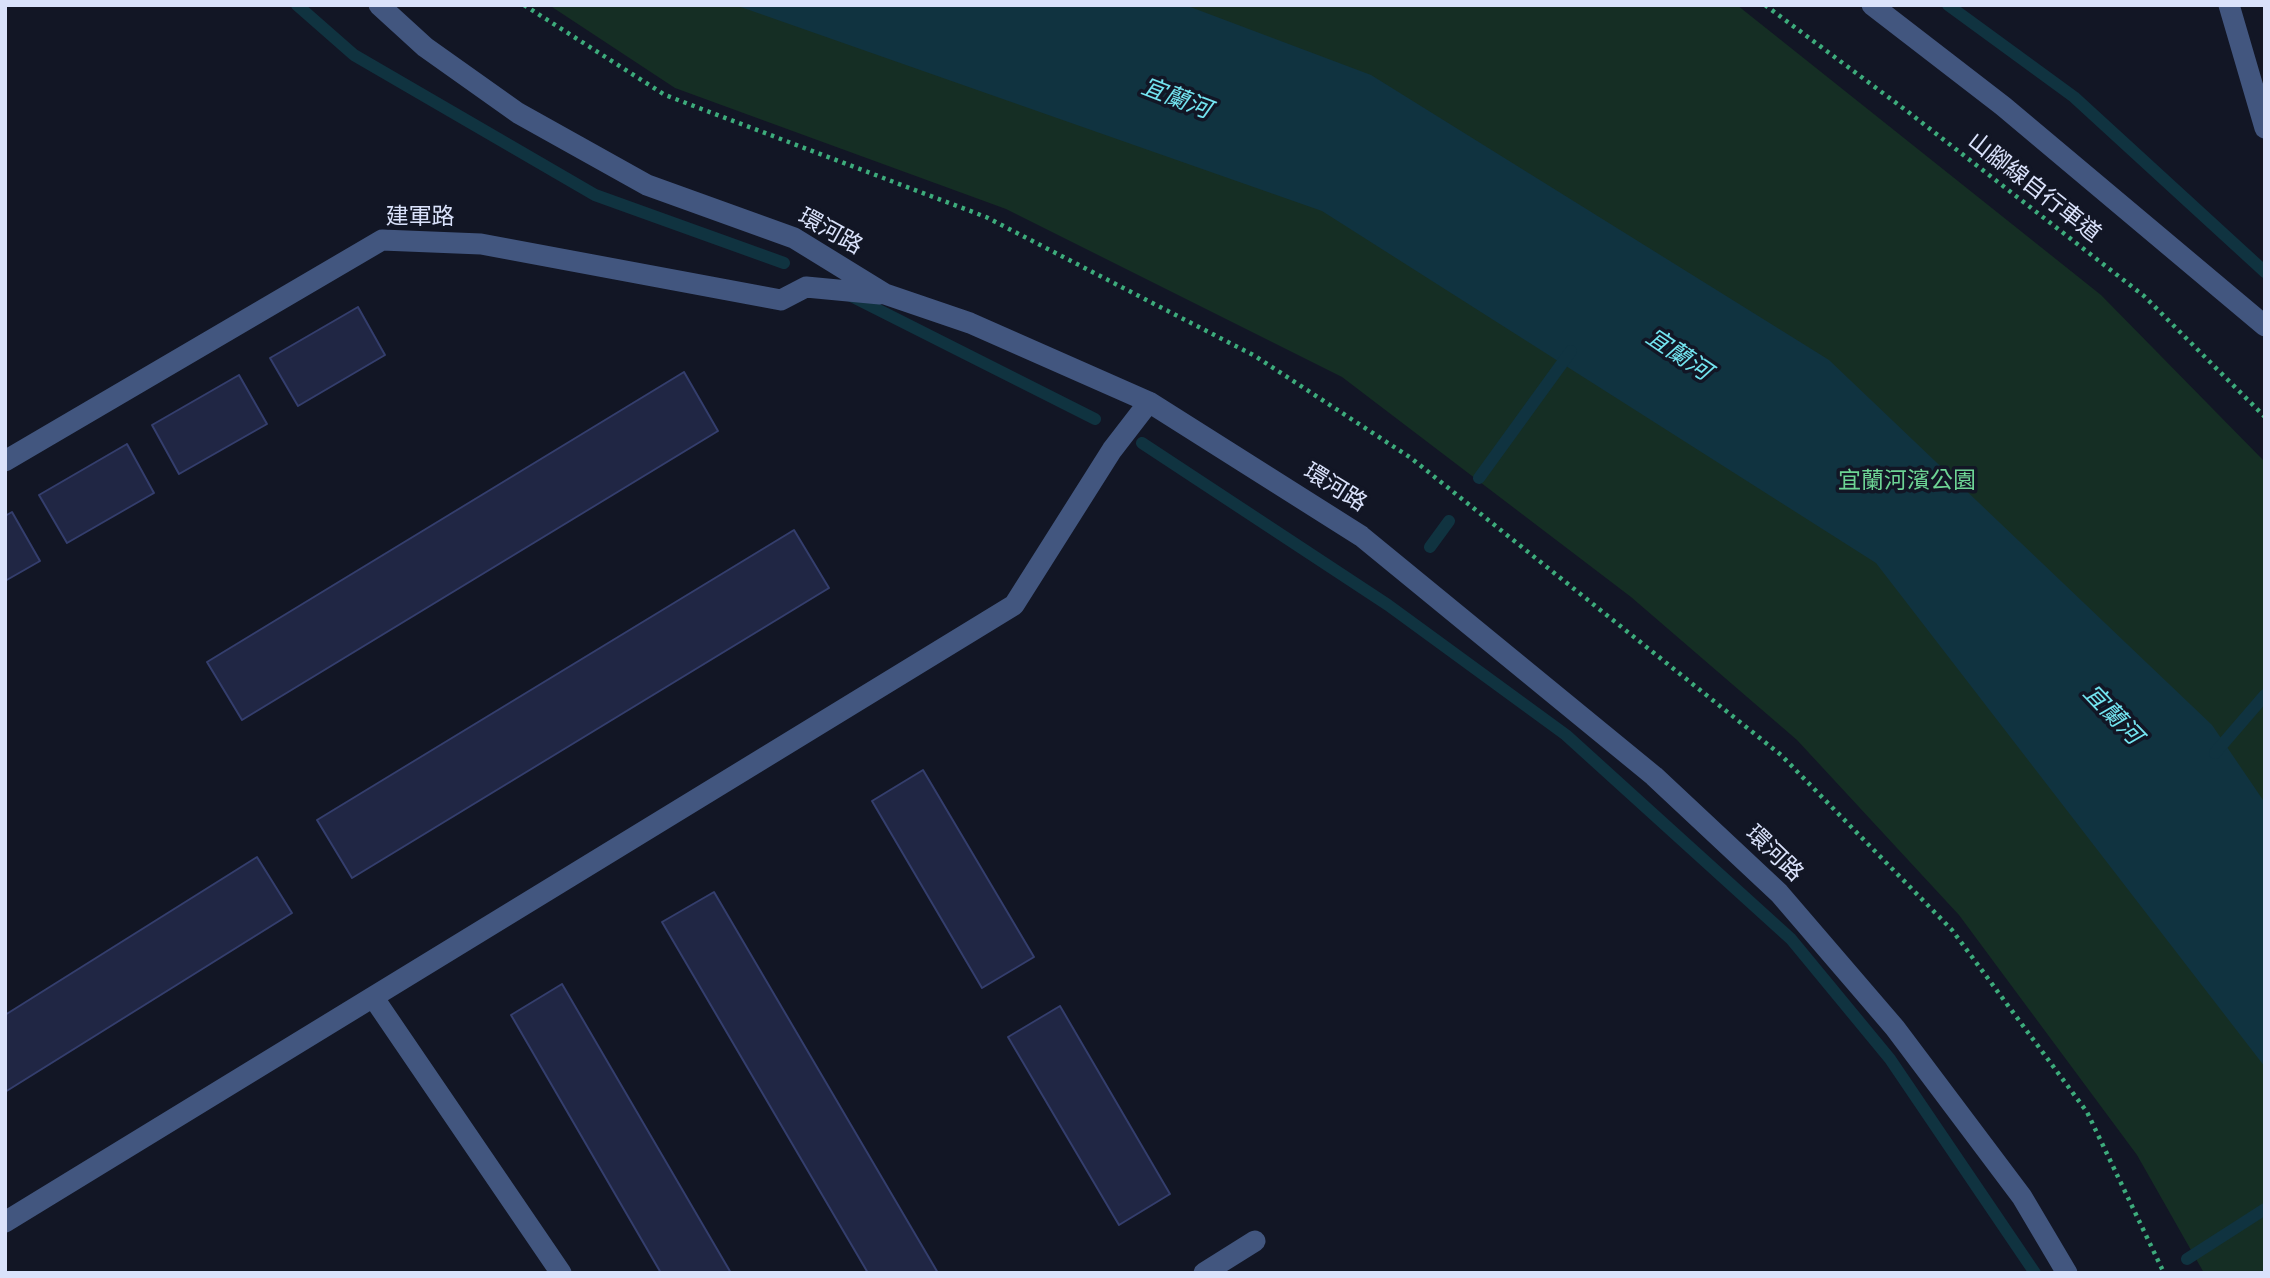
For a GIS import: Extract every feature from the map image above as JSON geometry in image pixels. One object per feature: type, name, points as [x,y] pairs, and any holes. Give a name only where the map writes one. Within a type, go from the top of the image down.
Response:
[{"type":"street","name":"環河路","points":[[379,5],[425,47],[518,113],[647,185],[794,239],[886,294],[970,323],[1149,402],[1361,536],[1654,776],[1779,893],[1903,1039],[2022,1197],[2067,1273]]},
{"type":"street","points":[[1872,5],[2003,106],[2265,326]]},
{"type":"street","points":[[2229,5],[2265,128]]},
{"type":"street","name":"建軍路","points":[[5,461],[382,240],[481,244],[781,300],[806,287],[886,294]]},
{"type":"street","points":[[5,1222],[1014,605],[1112,450],[1149,402]]},
{"type":"street","points":[[373,997],[561,1273]]},
{"type":"street","points":[[1204,1273],[1255,1241]]},
{"type":"path","name":"山腳線自行車道","points":[[1765,5],[1907,111],[2144,296],[2265,417]]},
{"type":"green space","name":"宜蘭河濱公園","points":[[549,5],[1737,5],[2101,295],[2265,462],[2265,1273],[2204,1273],[2137,1155],[1959,915],[1797,740],[1631,597],[1342,377],[1006,209],[675,88]]},
{"type":"water","name":"宜蘭河","points":[[735,5],[1185,5],[1371,75],[1829,360],[2212,725],[2265,803],[2265,1067],[1876,563],[1322,211]]},
{"type":"building","points":[[358,307],[385,355],[298,406],[270,358]]},
{"type":"building","points":[[684,372],[718,431],[242,720],[207,662]]},
{"type":"building","points":[[239,375],[267,424],[179,474],[152,425]]},
{"type":"building","points":[[127,444],[154,493],[67,543],[39,495]]},
{"type":"building","points":[[12,512],[40,561],[5,581],[5,516]]},
{"type":"building","points":[[794,530],[829,588],[352,878],[317,820]]},
{"type":"building","points":[[923,770],[1034,957],[982,988],[872,801]]},
{"type":"building","points":[[257,857],[292,913],[5,1092],[5,1015]]},
{"type":"building","points":[[714,892],[938,1273],[868,1273],[662,922]]},
{"type":"building","points":[[562,984],[731,1273],[661,1273],[511,1015]]},
{"type":"building","points":[[1060,1006],[1170,1194],[1119,1225],[1008,1037]]},
{"type":"waterway","points":[[297,5],[354,55],[595,195],[784,263]]},
{"type":"waterway","points":[[1948,5],[2074,97],[2265,272]]},
{"type":"waterway","points":[[851,296],[1095,419]]},
{"type":"waterway","points":[[1479,478],[1571,351]]},
{"type":"waterway","points":[[1142,443],[1388,605],[1566,735],[1791,939],[1890,1059],[2035,1273]]},
{"type":"waterway","points":[[1430,547],[1449,521]]},
{"type":"waterway","points":[[2215,753],[2265,695]]},
{"type":"waterway","points":[[2187,1259],[2265,1209]]}]
